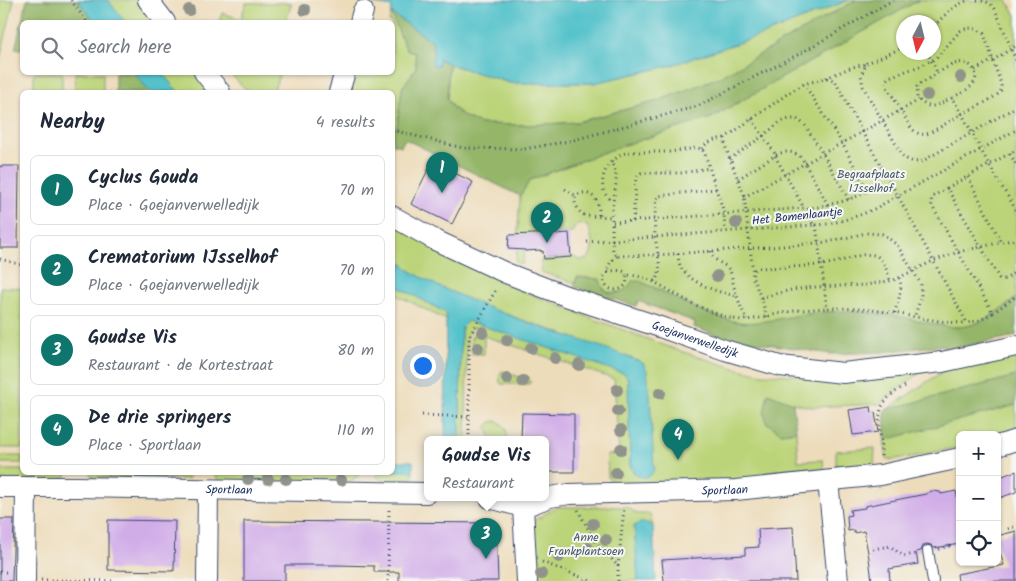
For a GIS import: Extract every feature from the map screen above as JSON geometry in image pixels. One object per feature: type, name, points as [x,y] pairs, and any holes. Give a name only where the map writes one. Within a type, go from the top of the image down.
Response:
[{"type":"street","points":[[148,0],[163,20]]},
{"type":"street","points":[[206,75],[218,90]]},
{"type":"street","points":[[340,90],[344,75]]},
{"type":"street","name":"Goejanverwelledijk","points":[[395,218],[435,240],[489,265],[566,296],[725,350],[780,366],[843,373],[942,362],[1016,346]]},
{"type":"street","points":[[1001,445],[1016,440]]},
{"type":"street","name":"Sportlaan","points":[[549,497],[569,494],[736,490],[881,475],[956,459]]},
{"type":"street","points":[[828,481],[838,581]]},
{"type":"street","name":"Sportlaan","points":[[0,487],[424,494]]},
{"type":"street","points":[[25,580],[26,488]]},
{"type":"street","points":[[207,581],[208,490]]},
{"type":"street","points":[[501,501],[523,507],[527,581]]},
{"type":"street","name":"Sportlaan","points":[[523,507],[539,501]]},
{"type":"lane","points":[[928,551],[933,581]]},
{"type":"path","points":[[71,0],[86,20]]},
{"type":"path","points":[[395,131],[463,148],[524,149],[570,141],[698,106],[802,53],[893,0]]},
{"type":"path","points":[[941,19],[951,8],[970,0]]},
{"type":"path","points":[[977,0],[992,4],[1016,60]]},
{"type":"path","points":[[964,29],[977,29],[984,34],[993,60],[1001,84],[1000,91],[994,97],[927,134],[913,131],[886,85],[886,80],[889,77],[931,61],[942,53],[960,31],[964,29]]},
{"type":"path","points":[[975,70],[1016,46]]},
{"type":"path","points":[[702,149],[705,144],[725,138],[804,84],[826,78],[896,50]]},
{"type":"path","points":[[931,61],[938,74]]},
{"type":"path","points":[[867,63],[861,75],[863,86],[902,155],[915,162],[923,161],[1016,107]]},
{"type":"path","points":[[962,63],[971,65],[975,70],[976,78],[972,86],[952,98],[937,105],[928,106],[917,98],[917,87],[920,84],[952,65],[962,63]]},
{"type":"path","points":[[826,78],[836,83],[966,323]]},
{"type":"path","points":[[613,222],[806,208],[849,200],[863,194],[866,189],[842,143],[804,84]]},
{"type":"path","points":[[952,98],[989,166],[1016,210]]},
{"type":"path","points":[[744,198],[919,100]]},
{"type":"path","points":[[752,119],[764,136],[815,225],[827,308]]},
{"type":"path","points":[[730,160],[785,120],[797,119],[805,125],[849,200]]},
{"type":"path","name":"Het Bomenlaantje","points":[[587,242],[815,225],[846,220],[863,215],[1016,130]]},
{"type":"path","points":[[725,138],[725,146],[744,198],[753,280],[767,317]]},
{"type":"path","points":[[613,200],[605,194],[603,184],[608,166],[622,154],[702,149],[724,214],[725,232]]},
{"type":"path","points":[[993,313],[931,202],[935,194],[1016,150]]},
{"type":"path","points":[[738,179],[775,155],[781,152],[792,152],[800,156],[828,205]]},
{"type":"path","points":[[1010,154],[1016,164]]},
{"type":"path","points":[[611,162],[616,174],[617,183],[612,217],[613,252],[617,256]]},
{"type":"path","points":[[633,221],[636,179],[639,174],[682,173],[709,168]]},
{"type":"path","points":[[968,177],[1001,242]]},
{"type":"path","points":[[947,188],[998,278],[1005,280],[1016,271]]},
{"type":"path","points":[[565,189],[576,196]]},
{"type":"path","points":[[653,282],[659,276],[655,237],[658,196],[716,189]]},
{"type":"path","points":[[576,196],[585,193],[592,196],[597,202],[599,215]]},
{"type":"path","points":[[576,196],[576,205],[583,214],[612,217]]},
{"type":"path","points":[[608,272],[625,272],[628,280],[627,284],[624,288],[617,290],[606,287],[603,281],[608,268],[617,256],[750,249],[819,243],[866,233],[882,234],[897,245],[920,284],[920,301],[914,318]]},
{"type":"path","points":[[761,298],[792,290],[825,286],[866,285],[899,278],[933,261],[958,252],[1016,239]]},
{"type":"path","points":[[711,252],[712,257],[730,271],[737,296],[747,320]]},
{"type":"path","points":[[678,254],[681,267],[690,278],[706,287],[727,295],[737,296]]},
{"type":"path","points":[[753,273],[759,268],[822,264],[867,255],[874,256],[882,261],[890,280]]},
{"type":"path","points":[[0,259],[20,265]]},
{"type":"path","points":[[626,275],[634,275],[653,282],[700,307],[727,317],[747,320],[827,308],[867,310],[939,322],[966,323],[980,320],[993,313],[1016,296]]},
{"type":"path","points":[[895,314],[901,288],[899,278]]},
{"type":"path","points":[[470,436],[469,337],[492,298]]},
{"type":"path","points":[[881,475],[882,442],[879,418],[882,403],[896,391],[909,384]]},
{"type":"path","points":[[422,416],[470,416]]},
{"type":"path","points":[[388,581],[389,493]]},
{"type":"path","points":[[618,581],[625,493]]},
{"type":"path","points":[[569,494],[594,540],[618,567]]},
{"type":"path","points":[[1008,528],[1016,526]]},
{"type":"path","points":[[873,549],[890,546],[903,556],[952,545]]},
{"type":"path","points":[[526,556],[591,581]]},
{"type":"path","points":[[25,580],[116,581]]},
{"type":"green space","points":[[0,0],[14,0],[0,59]]},
{"type":"green space","points":[[27,0],[78,0],[93,20],[22,20]]},
{"type":"green space","points":[[28,0],[144,0],[160,20],[24,20]]},
{"type":"green space","points":[[849,0],[856,0],[722,76],[658,101],[577,122],[530,125],[481,124],[465,117],[453,108],[447,99],[449,64],[510,83],[594,83],[669,66],[765,34]]},
{"type":"green space","points":[[856,0],[919,0],[711,118],[615,148],[530,180],[520,196],[405,139],[401,146],[395,144],[395,128],[397,128],[402,88],[416,68],[415,53],[406,49],[391,13],[432,41],[434,54],[449,64],[447,99],[453,108],[465,117],[481,124],[530,125],[577,122],[658,101],[722,76]]},
{"type":"green space","name":"Begraafplaats IJsselhof","points":[[919,0],[1007,0],[1016,15],[1016,298],[987,319],[960,327],[937,325],[886,314],[851,311],[815,313],[763,322],[745,323],[707,313],[653,287],[630,286],[620,292],[608,292],[577,277],[575,283],[541,272],[541,260],[573,257],[583,260],[590,256],[592,243],[590,231],[586,225],[577,224],[572,232],[524,236],[525,252],[522,265],[516,262],[520,196],[530,180],[615,148],[711,118]]},
{"type":"green space","points":[[246,3],[292,3],[286,20],[220,20],[222,13],[241,19]]},
{"type":"green space","points":[[391,13],[394,20],[389,20]]},
{"type":"green space","points":[[395,23],[406,49],[415,53],[416,68],[402,88],[397,128],[395,128],[395,90],[345,90],[349,75],[395,75]]},
{"type":"green space","points":[[20,29],[20,49],[15,49]]},
{"type":"green space","points":[[34,75],[62,75],[62,90],[34,90]]},
{"type":"green space","points":[[75,75],[103,75],[103,90],[75,90]]},
{"type":"green space","points":[[115,75],[136,75],[148,90],[115,90]]},
{"type":"green space","points":[[164,75],[205,75],[217,90],[176,90]]},
{"type":"green space","points":[[231,75],[279,75],[274,90],[247,90]]},
{"type":"green space","points":[[395,223],[508,285],[677,350],[734,368],[763,374],[818,376],[925,369],[880,404],[811,407],[768,394],[781,433],[796,431],[798,461],[823,460],[824,471],[758,479],[640,484],[615,482],[608,478],[607,455],[619,454],[614,379],[484,336],[484,354],[472,354],[471,338],[477,329],[473,327],[467,337],[466,436],[460,436],[462,327],[468,320],[625,374],[628,379],[630,465],[633,472],[639,477],[643,363],[476,303],[442,289],[411,271],[395,259]]},
{"type":"green space","points":[[577,277],[600,279],[603,288],[610,293],[623,291],[632,281],[640,281],[712,315],[746,323],[822,312],[849,311],[885,314],[937,325],[960,327],[987,319],[1016,298],[1016,336],[944,350],[943,345],[882,352],[831,354],[748,341],[746,346],[694,327],[695,322],[638,301],[636,306],[574,287]]},
{"type":"green space","points":[[395,286],[446,312],[446,320],[395,294]]},
{"type":"green space","points":[[0,287],[20,288],[20,448],[0,448]]},
{"type":"green space","points":[[1016,352],[1016,376],[886,410],[949,367]]},
{"type":"green space","points":[[503,371],[530,381],[530,383],[501,384],[500,376]]},
{"type":"green space","points":[[1016,376],[1016,405],[885,440],[885,410]]},
{"type":"green space","points":[[768,393],[793,403],[796,431],[781,433],[767,423],[764,412]]},
{"type":"green space","points":[[1016,405],[1016,429],[1001,435],[1001,431],[956,431],[956,448],[887,460],[884,440]]},
{"type":"green space","points":[[496,421],[502,424],[507,436],[490,436],[486,427],[491,422]]},
{"type":"green space","points":[[875,448],[874,469],[836,474],[836,451]]},
{"type":"green space","points":[[0,456],[20,456],[20,463],[0,463]]},
{"type":"green space","points":[[0,470],[20,470],[20,475],[66,475],[57,482],[0,480]]},
{"type":"green space","points":[[395,471],[413,471],[413,477],[403,482],[391,483],[377,477],[377,475],[395,475]]},
{"type":"green space","points":[[91,475],[190,475],[188,479],[93,478]]},
{"type":"green space","points":[[358,475],[348,483],[219,481],[215,476]]},
{"type":"green space","name":"Anne Frankplantsoen","points":[[557,507],[627,507],[637,514],[650,514],[653,526],[647,523],[639,581],[534,581],[533,521]]},
{"type":"water","points":[[78,0],[108,0],[123,20],[93,20]]},
{"type":"water","points":[[360,0],[849,0],[765,34],[669,66],[594,83],[510,83],[449,64],[440,59],[438,66],[433,65],[432,41],[391,13],[392,7]]},
{"type":"water","points":[[136,75],[164,75],[176,90],[148,90]]},
{"type":"water","points":[[395,259],[412,272],[438,286],[482,305],[643,363],[647,371],[650,395],[654,469],[652,474],[642,477],[635,473],[630,465],[628,379],[625,374],[468,321],[462,327],[461,334],[460,436],[445,436],[446,313],[395,285]]},
{"type":"water","points":[[395,461],[413,461],[413,471],[395,471]]},
{"type":"water","points":[[640,523],[647,523],[653,526],[656,581],[638,581],[634,526]]},
{"type":"building","points":[[432,162],[473,182],[452,224],[411,204]]},
{"type":"building","points":[[0,166],[19,166],[18,248],[0,248]]},
{"type":"building","points":[[569,233],[571,257],[544,259],[543,251],[541,252],[541,250],[508,249],[509,235]]},
{"type":"building","points":[[871,407],[872,413],[875,412],[878,432],[853,435],[849,410]]},
{"type":"building","points":[[522,413],[574,414],[574,472],[549,472],[549,436],[521,436]]},
{"type":"building","points":[[1016,471],[1016,492],[1001,498],[1001,477]]},
{"type":"building","points":[[931,491],[940,492],[941,494],[956,491],[956,545],[934,548],[926,544],[921,551],[916,552],[918,564],[889,569],[890,581],[872,581],[864,531],[854,533],[854,530],[848,531],[847,516],[851,515],[850,510],[926,494]]},
{"type":"building","points":[[0,519],[14,519],[12,581],[0,581]]},
{"type":"building","points":[[108,520],[175,521],[174,571],[108,570]]},
{"type":"building","points":[[244,521],[496,523],[498,581],[399,581],[399,572],[374,572],[374,566],[285,565],[285,581],[244,581]]},
{"type":"building","points":[[793,527],[796,581],[664,581],[662,560],[745,555],[745,548],[759,547],[758,529]]},
{"type":"building","points":[[1016,531],[1016,581],[958,581],[957,574],[1004,565],[1001,556],[1001,535]]},
{"type":"place","name":"Cyclus Gouda","points":[[442,193]]},
{"type":"place","name":"Crematorium IJsselhof","points":[[547,243]]},
{"type":"place","name":"De drie springers","points":[[678,460]]},
{"type":"place","name":"Goudse Vis","points":[[486,559]]}]
